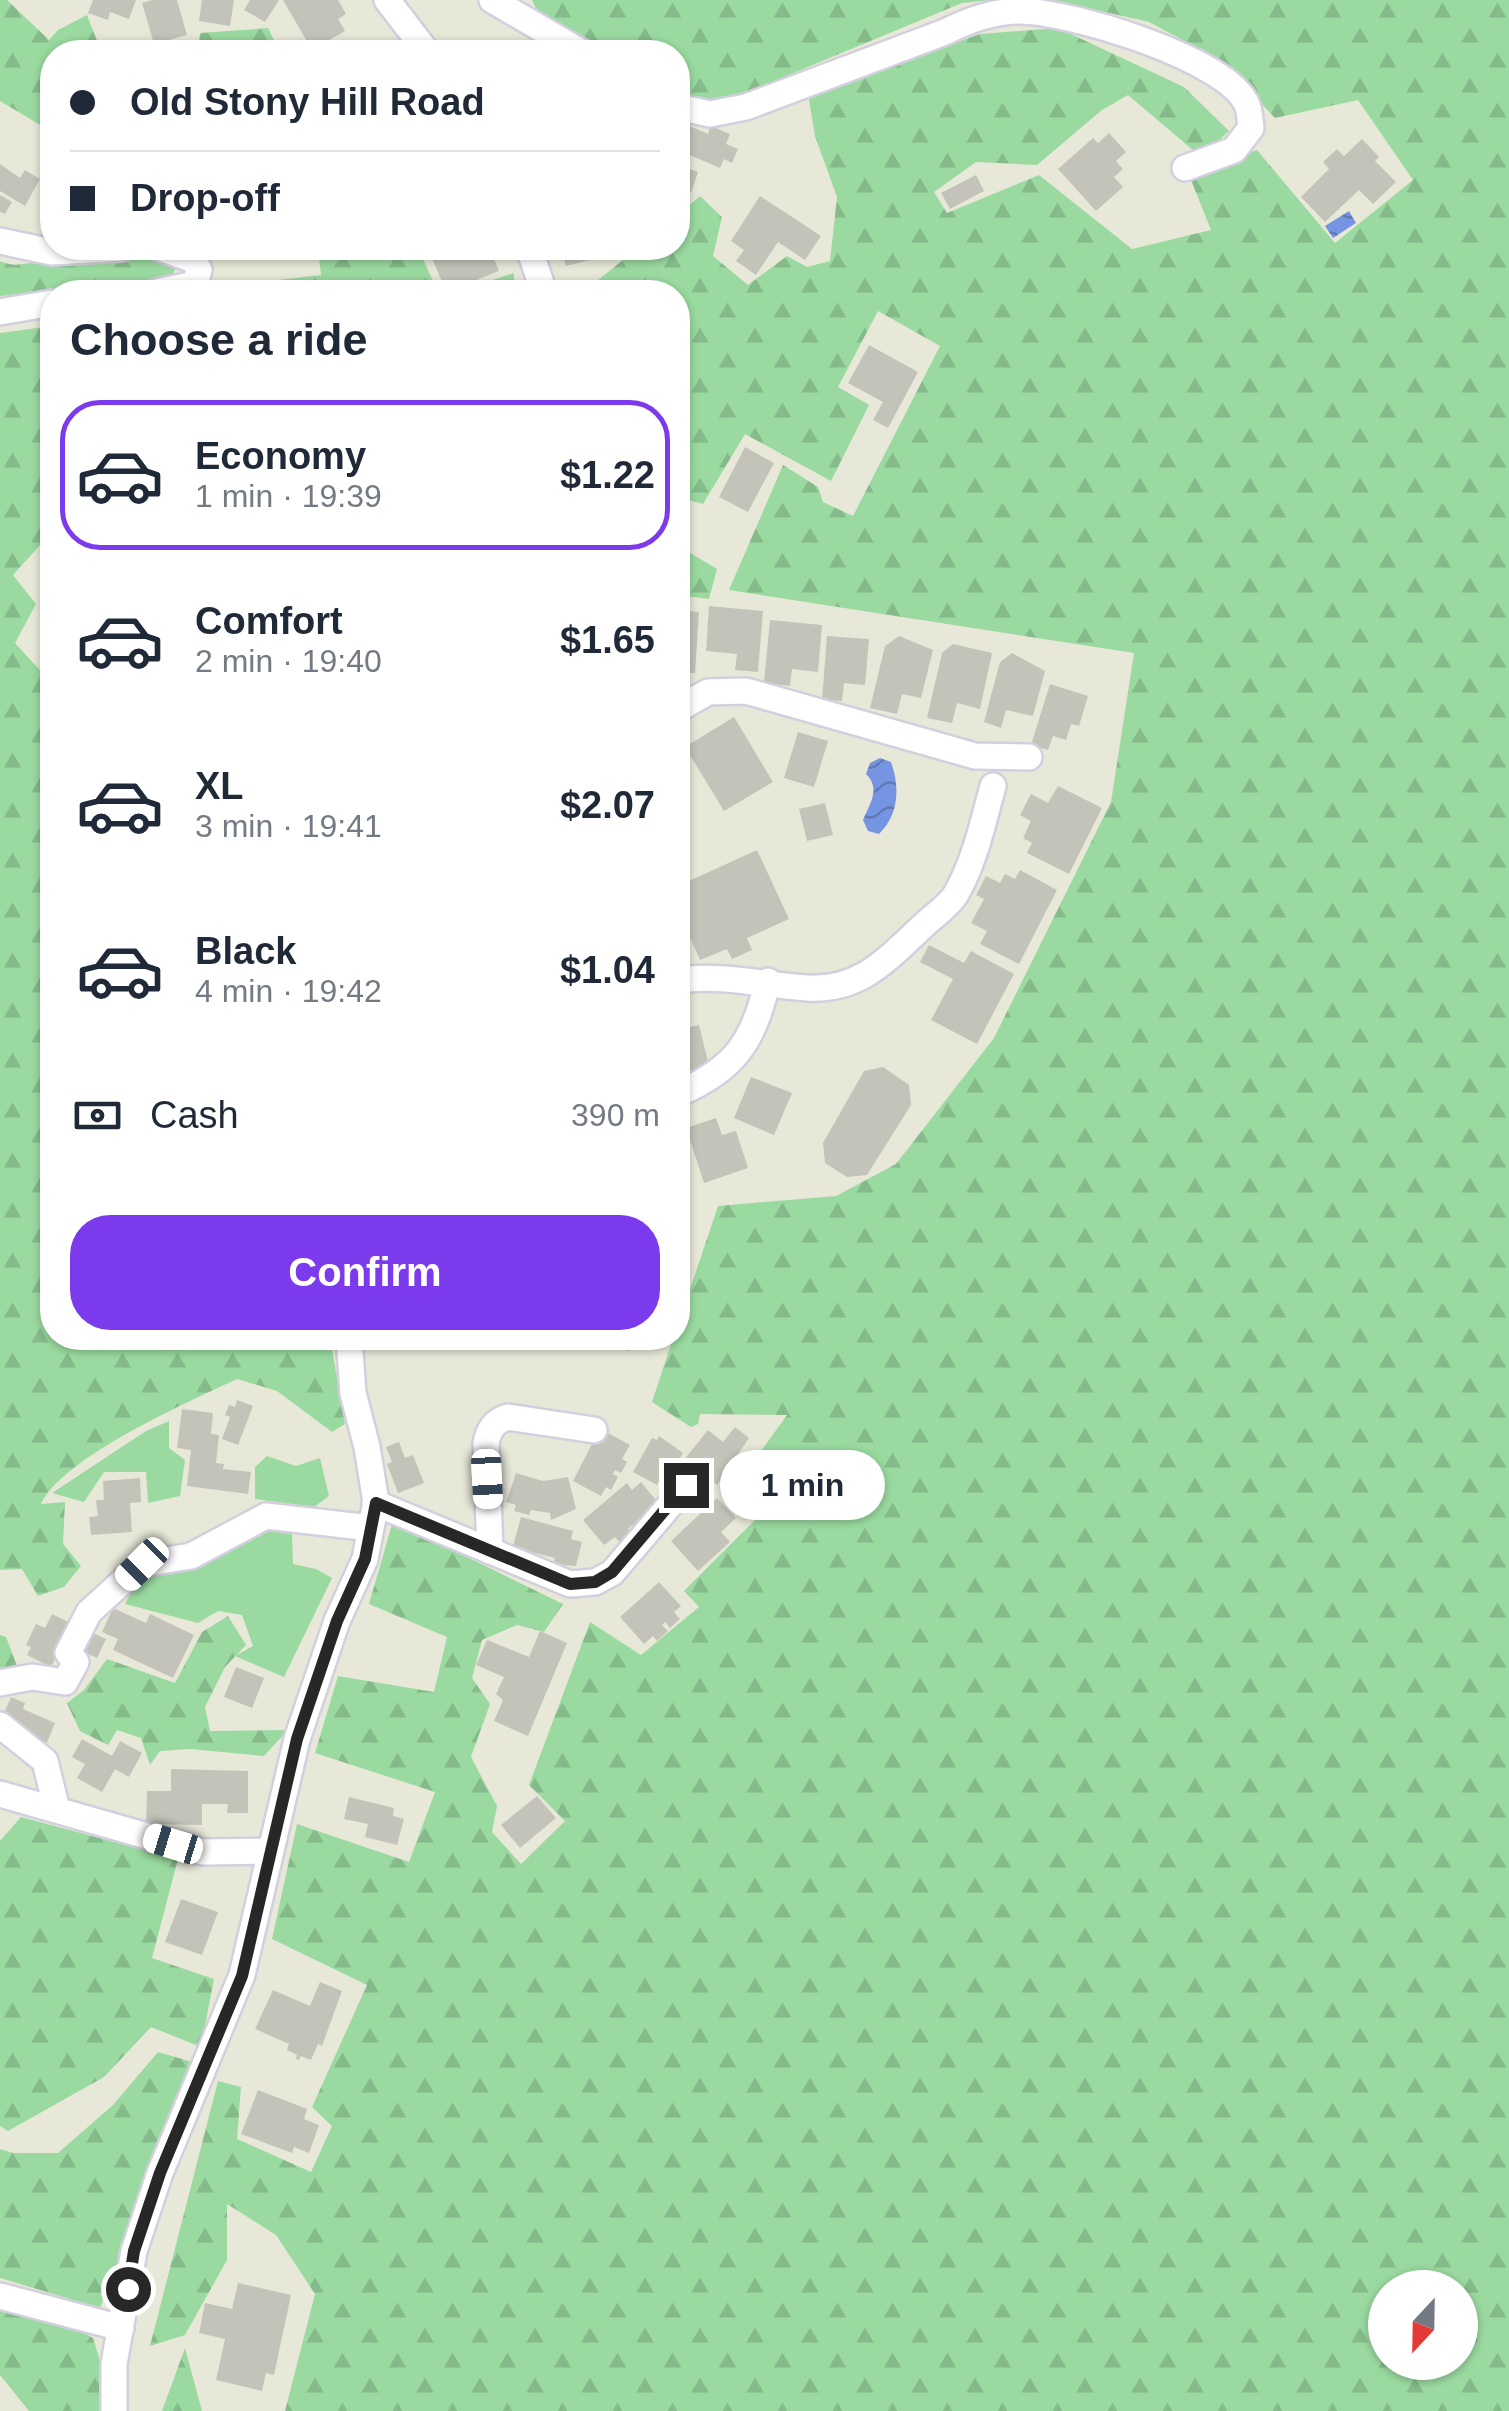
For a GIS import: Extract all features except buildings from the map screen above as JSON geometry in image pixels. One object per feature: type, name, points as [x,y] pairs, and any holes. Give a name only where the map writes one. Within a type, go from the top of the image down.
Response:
[{"type":"street","points":[[387,0],[417,40]]},
{"type":"street","points":[[492,0],[560,40]]},
{"type":"street","points":[[690,110],[710,114],[746,107],[945,32],[976,16],[1019,11],[1056,14],[1151,41],[1230,84],[1247,104],[1251,128],[1234,150],[1185,168]]},
{"type":"street","points":[[0,240],[40,249]]},
{"type":"street","points":[[0,312],[40,305]]},
{"type":"street","points":[[690,702],[708,692],[746,691],[975,756],[1029,757]]},
{"type":"street","points":[[690,978],[768,981],[808,988],[843,986],[878,969],[954,897],[976,847],[993,786]]},
{"type":"street","points":[[690,1088],[708,1080],[737,1054],[756,1026],[768,981]]},
{"type":"street","points":[[116,2408],[114,2364],[134,2251],[160,2173],[242,1976],[297,1739],[337,1621],[365,1559],[373,1516],[367,1447],[353,1393],[351,1350]]},
{"type":"street","points":[[490,1551],[486,1443],[489,1430],[508,1417],[594,1430]]},
{"type":"street","points":[[0,1682],[32,1676],[65,1682],[76,1662],[68,1652],[89,1612],[142,1564],[191,1556],[266,1516],[373,1516],[490,1551],[570,1584],[595,1582],[612,1572],[686,1485]]},
{"type":"street","points":[[0,1725],[45,1761],[56,1810]]},
{"type":"street","points":[[0,1794],[203,1852],[271,1850]]},
{"type":"street","points":[[0,2296],[122,2328]]},
{"type":"green space","points":[[0,0],[7,0],[49,40],[40,40],[40,125],[0,101]]},
{"type":"green space","points":[[532,0],[992,0],[962,3],[743,94],[707,104],[690,100],[690,40],[577,40],[541,19]]},
{"type":"green space","points":[[1052,0],[1509,0],[1509,2411],[285,2411],[315,2294],[276,2235],[227,2204],[227,2260],[185,2335],[150,2346],[218,2081],[241,2087],[237,2139],[311,2172],[332,2126],[312,2107],[367,1985],[272,1939],[297,1824],[409,1862],[435,1792],[315,1753],[338,1676],[434,1692],[447,1637],[369,1604],[393,1521],[563,1604],[544,1632],[517,1625],[482,1640],[472,1678],[490,1704],[471,1757],[497,1806],[492,1832],[521,1864],[565,1821],[529,1785],[590,1622],[641,1655],[699,1607],[684,1591],[758,1517],[732,1491],[787,1415],[700,1414],[698,1424],[691,1427],[652,1402],[669,1350],[690,1350],[690,1289],[718,1206],[836,1196],[896,1164],[994,1038],[1111,802],[1134,653],[729,590],[783,465],[818,487],[823,502],[853,516],[940,346],[878,311],[838,387],[869,405],[831,481],[745,434],[703,504],[690,500],[690,280],[598,280],[623,260],[690,260],[690,205],[700,196],[722,217],[713,256],[748,285],[787,256],[807,267],[830,261],[837,197],[815,136],[808,94],[980,34],[1058,28],[1184,87],[1229,131],[1214,145],[1194,151],[1128,95],[1102,110],[1037,165],[976,162],[934,192],[947,213],[1039,175],[1132,249],[1211,230],[1189,175],[1257,150],[1335,243],[1413,180],[1358,100],[1275,118],[1220,60],[1149,22]]},
{"type":"green space","points":[[87,15],[97,40],[49,40],[58,30]]},
{"type":"green space","points":[[268,28],[274,40],[199,40],[200,33]]},
{"type":"green space","points":[[164,260],[177,266],[171,278],[40,280],[40,292],[0,296],[0,261],[15,265]]},
{"type":"green space","points":[[319,260],[423,260],[433,280],[278,280],[321,275]]},
{"type":"green space","points":[[514,273],[514,280],[493,280]]},
{"type":"green space","points":[[40,328],[40,545],[13,575],[36,604],[15,643],[40,670],[40,1350],[332,1350],[345,1424],[332,1432],[277,1391],[237,1379],[129,1432],[74,1468],[41,1504],[65,1502],[63,1544],[81,1566],[64,1587],[38,1596],[22,1569],[0,1570],[0,333]]},
{"type":"green space","points":[[690,553],[717,569],[709,599],[690,597]]},
{"type":"green space","points":[[169,1421],[169,1448],[185,1460],[180,1496],[148,1503],[146,1472],[104,1472],[84,1502],[52,1493],[146,1431]]},
{"type":"green space","points":[[267,1456],[296,1466],[320,1458],[329,1496],[314,1507],[255,1499],[255,1467]]},
{"type":"green space","points":[[268,1530],[292,1533],[293,1564],[316,1569],[332,1578],[284,1677],[235,1656],[253,1646],[242,1615],[218,1611],[198,1623],[125,1604],[148,1575],[205,1561]]},
{"type":"green space","points":[[228,1616],[246,1645],[225,1667],[205,1707],[210,1731],[288,1730],[264,1756],[191,1749],[160,1751],[150,1765],[141,1738],[117,1730],[108,1745],[80,1731],[67,1703],[84,1690],[107,1659],[175,1683],[202,1632]]},
{"type":"green space","points":[[0,1635],[6,1637],[17,1666],[0,1674]]},
{"type":"green space","points":[[21,1817],[178,1859],[152,1958],[214,1979],[201,2047],[151,2027],[104,2077],[8,2131],[0,2126],[0,1841]]},
{"type":"green space","points":[[158,2052],[196,2063],[100,2308],[0,2278],[0,2149],[13,2153],[58,2153],[113,2105]]},
{"type":"green space","points":[[0,2308],[55,2317],[93,2338],[102,2367],[105,2411],[29,2411],[0,2375]]},
{"type":"green space","points":[[185,2348],[202,2411],[162,2411]]},
{"type":"water","points":[[1349,211],[1356,223],[1333,238],[1325,226]]},
{"type":"water","points":[[880,758],[891,762],[896,790],[891,818],[879,834],[868,831],[863,820],[873,791],[866,774],[870,763]]},
{"type":"route","points":[[128,2289],[134,2251],[160,2173],[242,1976],[297,1739],[337,1621],[365,1559],[376,1503],[570,1584],[595,1582],[612,1572],[686,1485]]}]
